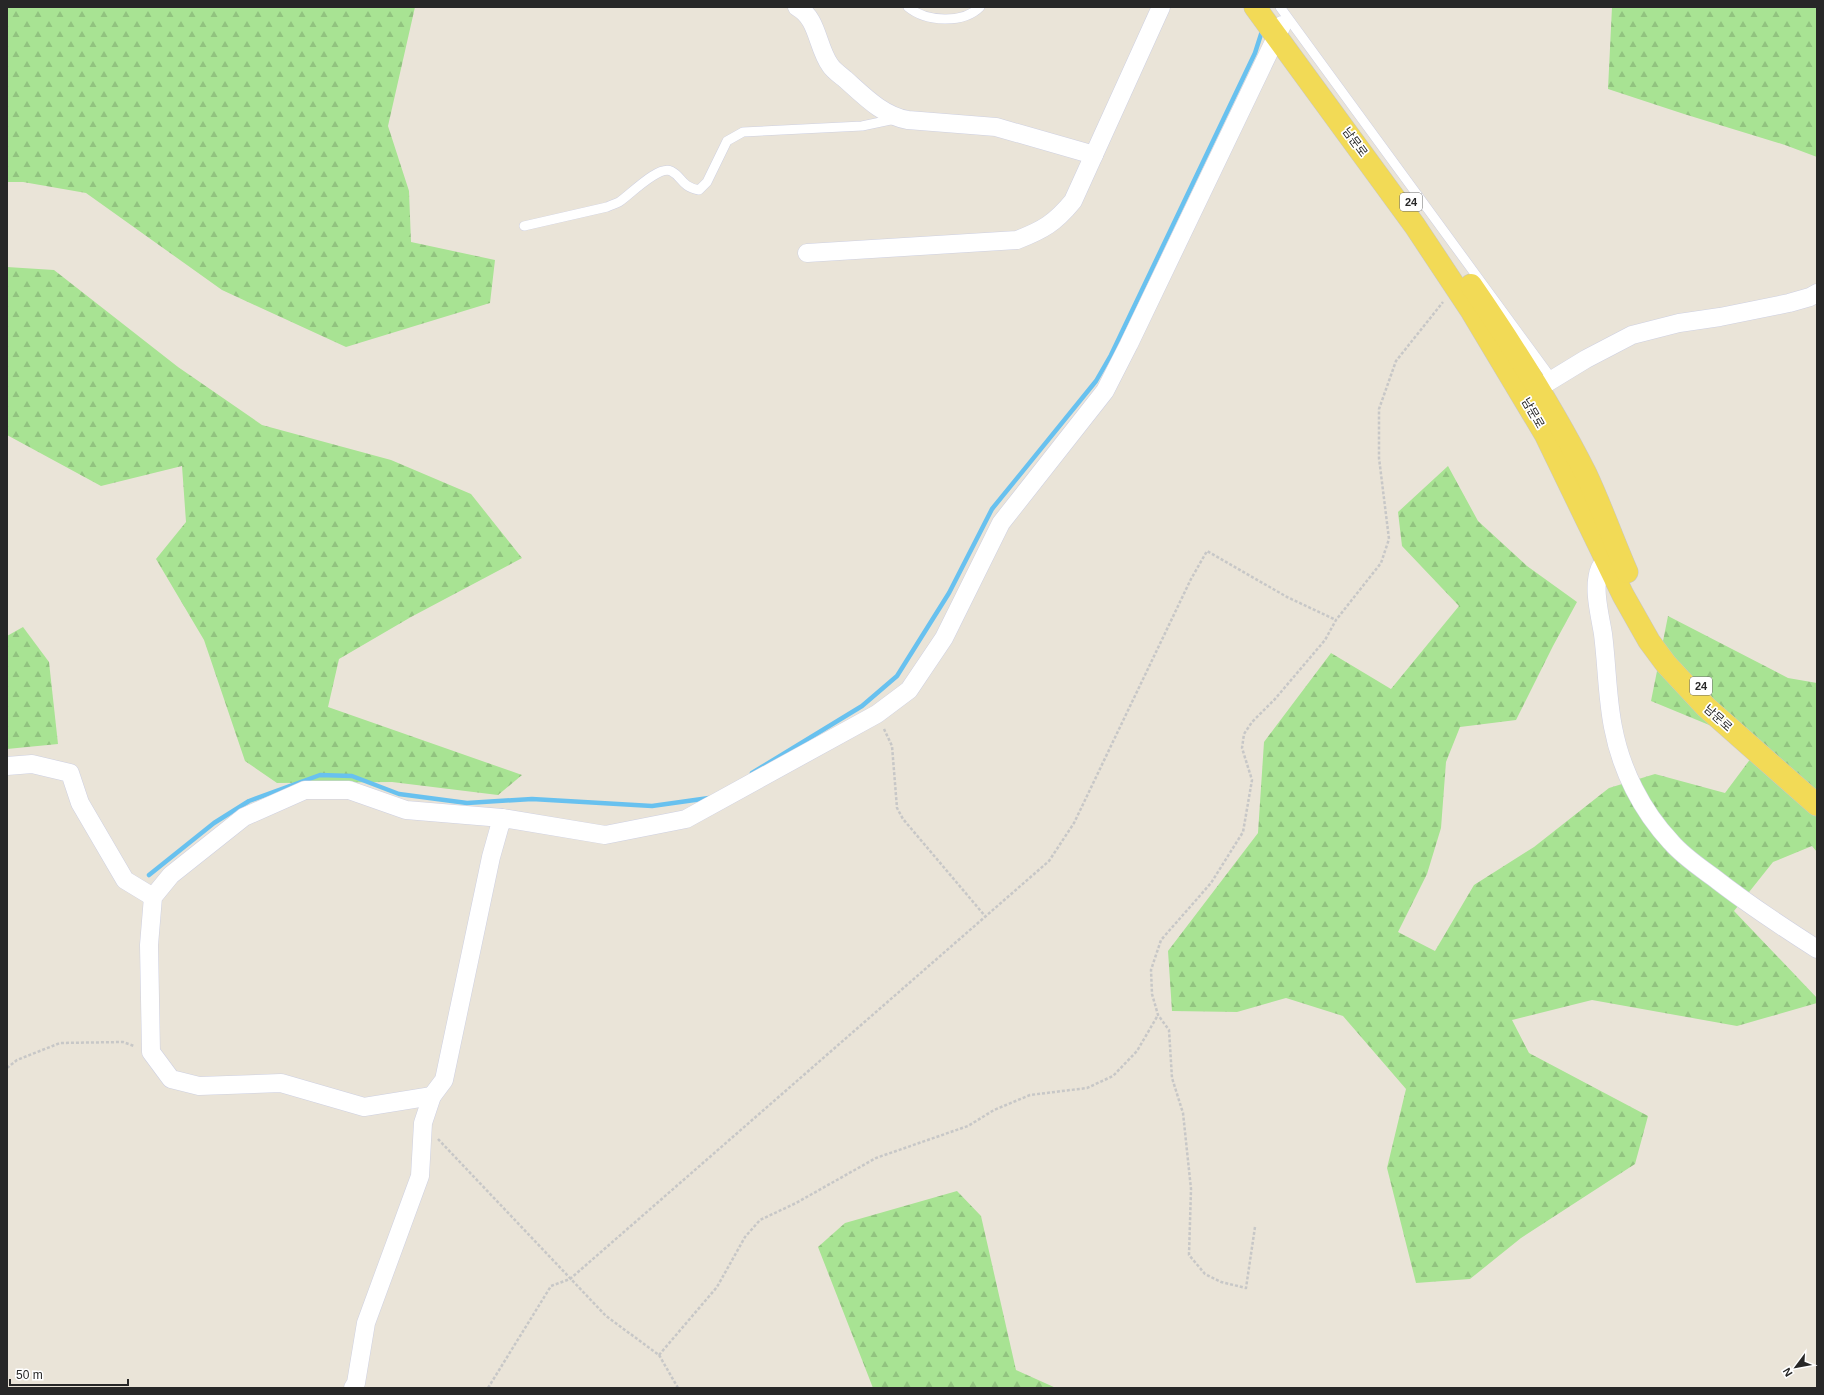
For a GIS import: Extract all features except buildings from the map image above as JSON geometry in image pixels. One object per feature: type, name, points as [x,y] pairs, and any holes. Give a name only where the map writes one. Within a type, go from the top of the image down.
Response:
[{"type":"main road","name":"남문로","points":[[1271,18],[1456,286],[1538,388]]},
{"type":"main road","name":"남문로","points":[[1271,18],[1465,275],[1538,388],[1586,476],[1613,557],[1638,623],[1654,647],[1679,679],[1706,707],[1817,804]]},
{"type":"main road","name":"남문로","points":[[1613,557],[1642,602],[1662,639],[1675,656],[1707,692],[1733,718],[1817,791]]},
{"type":"street","points":[[797,7],[810,19],[830,65],[868,99],[898,118],[996,127],[1094,155]]},
{"type":"street","points":[[807,253],[1017,240],[1042,230],[1061,215],[1073,200],[1161,7]]},
{"type":"street","points":[[432,1096],[364,1107],[281,1083],[199,1086],[171,1079],[152,1052],[148,945],[153,897],[171,875],[244,817],[305,790],[349,790],[406,810],[502,818],[605,835],[686,819],[877,714],[910,690],[944,638],[1001,523],[1105,391],[1130,344],[1271,18]]},
{"type":"street","points":[[1538,388],[1586,359],[1632,335],[1678,323],[1720,317],[1789,303],[1810,297],[1817,293]]},
{"type":"street","points":[[1613,557],[1600,567],[1597,579],[1598,600],[1606,656],[1612,721],[1626,772],[1635,791],[1649,814],[1671,843],[1693,862],[1738,896],[1817,950]]},
{"type":"street","points":[[7,766],[32,764],[70,773],[80,803],[126,880],[153,897]]},
{"type":"street","points":[[353,1388],[356,1384],[366,1323],[420,1176],[423,1123],[432,1096],[444,1080],[491,857],[502,818]]},
{"type":"lane","points":[[908,7],[916,14],[942,19],[964,17],[980,7]]},
{"type":"lane","points":[[524,226],[607,207],[619,202],[643,182],[665,170],[672,171],[688,188],[699,190],[707,182],[727,141],[743,132],[862,126],[898,118]]},
{"type":"path","points":[[1255,1227],[1246,1288],[1220,1282],[1205,1274],[1190,1255],[1191,1189],[1183,1113],[1172,1078],[1169,1030],[1158,1015],[1152,994],[1152,970],[1161,940],[1210,883],[1243,832],[1252,780],[1242,748],[1244,734],[1252,722],[1275,699],[1325,640],[1336,620],[1381,563],[1389,539],[1379,458],[1379,409],[1396,361],[1456,286]]},
{"type":"path","points":[[488,1388],[551,1286],[570,1279],[985,916],[1049,862],[1074,823],[1191,579],[1207,551],[1287,597],[1336,620]]},
{"type":"path","points":[[877,714],[892,746],[897,808],[903,819],[985,916]]},
{"type":"path","points":[[659,1355],[717,1287],[745,1237],[760,1220],[796,1203],[876,1158],[968,1126],[994,1110],[1030,1095],[1087,1088],[1113,1076],[1137,1051],[1158,1015]]},
{"type":"path","points":[[7,1068],[18,1060],[60,1044],[123,1042],[152,1052]]},
{"type":"path","points":[[423,1123],[606,1316],[659,1355],[678,1388]]},
{"type":"green space","points":[[7,7],[415,7],[388,126],[409,191],[411,242],[495,260],[490,303],[346,347],[222,290],[86,193],[23,182],[7,182]]},
{"type":"green space","points":[[1612,7],[1817,7],[1817,157],[1785,145],[1608,89]]},
{"type":"green space","points":[[7,267],[54,270],[178,367],[262,425],[391,460],[471,494],[522,558],[411,617],[339,659],[328,707],[522,775],[498,795],[392,782],[277,783],[245,761],[204,640],[156,559],[186,522],[182,466],[101,486],[7,435]]},
{"type":"green space","points":[[1448,466],[1478,521],[1527,566],[1577,602],[1516,720],[1460,727],[1446,762],[1441,828],[1427,874],[1398,932],[1435,951],[1474,885],[1534,847],[1609,788],[1655,774],[1725,793],[1760,746],[1651,701],[1668,616],[1788,678],[1817,683],[1817,852],[1812,846],[1773,862],[1734,911],[1817,998],[1817,1003],[1737,1026],[1592,1000],[1512,1020],[1529,1053],[1648,1116],[1635,1164],[1521,1238],[1470,1279],[1416,1283],[1387,1168],[1406,1089],[1343,1016],[1286,998],[1237,1012],[1172,1011],[1168,951],[1258,833],[1264,742],[1331,653],[1391,689],[1459,606],[1402,546],[1398,512]]},
{"type":"green space","points":[[23,627],[49,662],[58,744],[7,749],[7,636]]},
{"type":"green space","points":[[957,1191],[981,1216],[1016,1370],[1056,1388],[873,1388],[818,1247],[845,1223]]},
{"type":"waterway","points":[[752,773],[862,706],[897,676],[949,593],[992,509],[1096,381],[1111,355],[1255,53],[1263,28]]},
{"type":"waterway","points":[[149,875],[214,823],[249,801],[320,775],[352,776],[399,794],[467,803],[532,799],[652,806],[709,798]]}]
